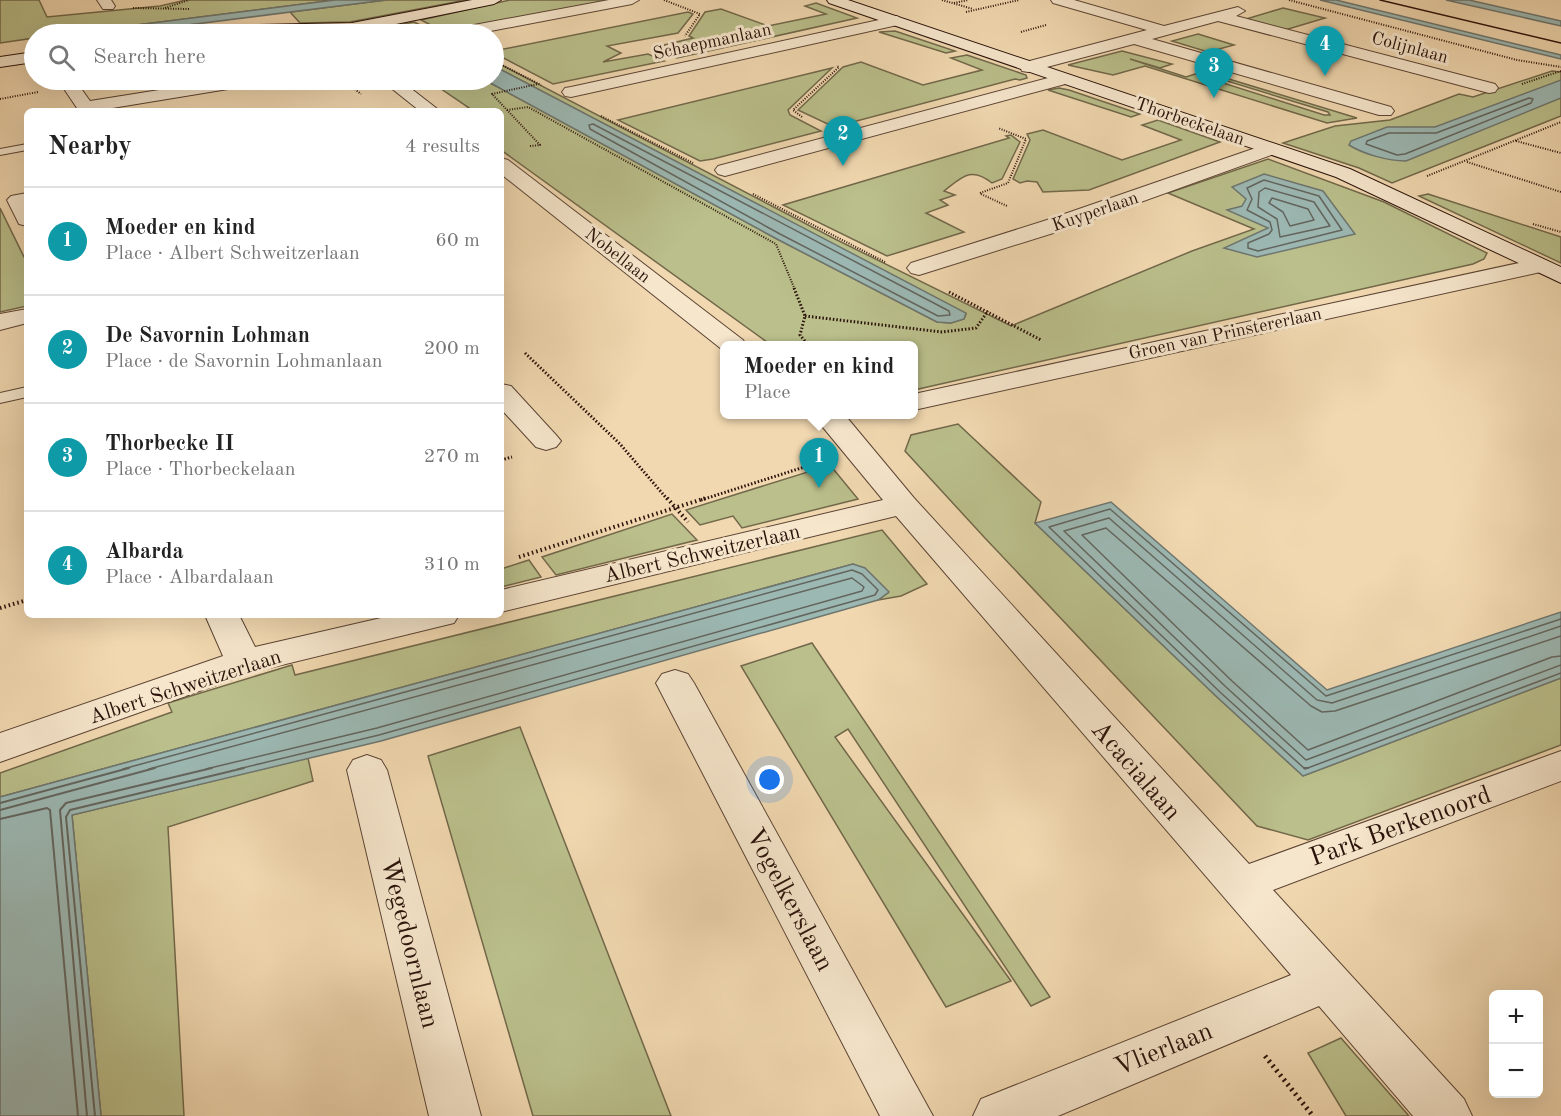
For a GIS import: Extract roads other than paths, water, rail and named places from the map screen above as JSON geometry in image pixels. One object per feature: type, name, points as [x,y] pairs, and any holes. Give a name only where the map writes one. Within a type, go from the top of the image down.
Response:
[{"type":"street","points":[[372,24],[494,0]]},
{"type":"street","points":[[504,24],[632,0]]},
{"type":"street","name":"Thorbeckelaan","points":[[834,0],[1344,173],[1561,276]]},
{"type":"street","points":[[1058,0],[1162,30]]},
{"type":"street","points":[[1028,67],[1244,9]]},
{"type":"street","name":"Colijnlaan","points":[[1217,16],[1489,88]]},
{"type":"street","name":"Schaepmanlaan","points":[[571,92],[897,21]]},
{"type":"street","points":[[1135,39],[1385,111]]},
{"type":"street","points":[[0,62],[24,58]]},
{"type":"street","points":[[725,170],[1063,79]]},
{"type":"street","points":[[74,90],[85,107],[191,90]]},
{"type":"street","points":[[403,90],[427,108]]},
{"type":"street","name":"Kuyperlaan","points":[[919,268],[1055,225],[1270,149]]},
{"type":"street","name":"Nobellaan","points":[[504,166],[729,341]]},
{"type":"street","points":[[24,199],[18,200],[24,213]]},
{"type":"street","name":"Groen van Prinstererlaan","points":[[918,401],[1538,266]]},
{"type":"street","points":[[0,322],[24,317]]},
{"type":"street","points":[[504,395],[546,441]]},
{"type":"street","name":"Acacialaan","points":[[841,419],[857,450],[903,505],[1446,1116]]},
{"type":"street","name":"Albert Schweitzerlaan","points":[[504,600],[903,505]]},
{"type":"street","points":[[223,618],[244,662]]},
{"type":"street","name":"Albert Schweitzerlaan","points":[[0,748],[244,662],[428,618]]},
{"type":"street","name":"Vogelkerslaan","points":[[675,683],[907,1116]]},
{"type":"street","name":"Park Berkenoord","points":[[1239,885],[1561,765]]},
{"type":"street","name":"Wegedoornlaan","points":[[367,770],[454,1116]]},
{"type":"street","name":"Vlierlaan","points":[[999,1116],[1326,982]]},
{"type":"lane","points":[[0,152],[24,148]]},
{"type":"lane","points":[[0,398],[24,393]]},
{"type":"water","points":[[335,0],[386,0],[195,24],[144,24]]},
{"type":"water","points":[[1320,0],[1336,0],[1561,55],[1561,59]]},
{"type":"water","points":[[1446,0],[1469,0],[1561,21],[1561,26]]},
{"type":"water","points":[[504,71],[966,313],[964,319],[951,323],[937,322],[777,239],[503,90]]},
{"type":"water","points":[[1561,80],[1561,98],[1406,161],[1376,156],[1349,145],[1351,141],[1387,127],[1435,127]]},
{"type":"water","points":[[1264,174],[1323,191],[1355,234],[1257,257],[1224,248],[1268,228],[1227,210],[1242,206],[1246,199],[1232,187]]},
{"type":"water","points":[[1111,502],[1327,690],[1561,612],[1561,678],[1303,776],[1035,523]]},
{"type":"water","points":[[853,564],[865,568],[889,592],[878,600],[381,741],[72,815],[101,1116],[0,1116],[0,797]]},
{"type":"tram line","points":[[1380,0],[1561,43]]},
{"type":"place","name":"Albarda","points":[[1325,76]]},
{"type":"place","name":"Thorbecke II","points":[[1214,98]]},
{"type":"place","name":"De Savornin Lohman","points":[[843,166]]},
{"type":"place","name":"Moeder en kind","points":[[819,488]]}]
